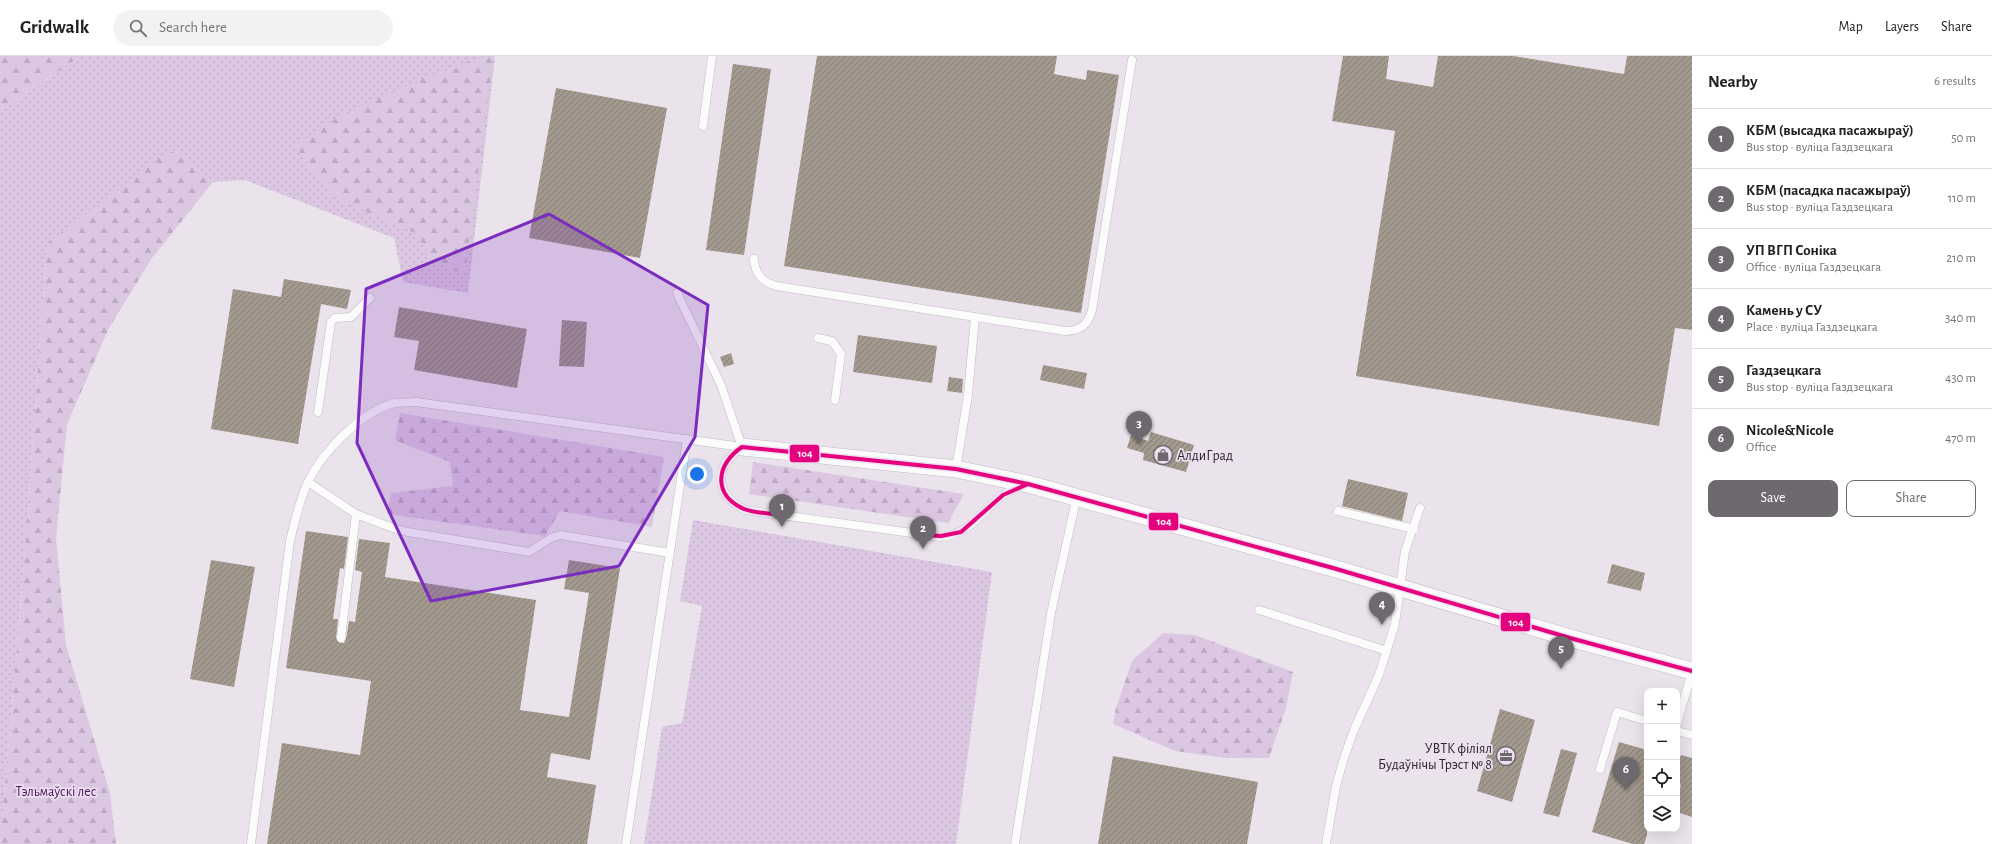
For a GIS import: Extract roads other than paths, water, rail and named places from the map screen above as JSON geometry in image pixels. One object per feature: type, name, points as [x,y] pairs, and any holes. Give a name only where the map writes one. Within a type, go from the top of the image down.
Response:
[{"type":"street","points":[[742,447],[956,469],[1028,484],[1077,496],[1692,672]]},
{"type":"lane","points":[[703,126],[712,56]]},
{"type":"lane","points":[[754,259],[755,266],[760,277],[765,282],[776,286],[1065,331],[1081,328],[1087,323],[1092,310],[1132,60]]},
{"type":"lane","points":[[677,293],[721,385],[742,447]]},
{"type":"lane","points":[[318,412],[331,322],[335,318],[351,317],[370,298]]},
{"type":"lane","points":[[956,469],[968,395],[975,317]]},
{"type":"lane","points":[[818,338],[832,341],[841,354],[835,400]]},
{"type":"lane","points":[[251,844],[290,541],[300,500],[317,466],[344,435],[360,421],[378,410],[395,403],[416,402],[742,447]]},
{"type":"lane","points":[[626,844],[687,439]]},
{"type":"lane","points":[[742,447],[725,462],[721,472],[721,483],[725,495],[745,510],[933,536],[954,536],[967,528],[1000,496],[1012,489],[1028,484]]},
{"type":"lane","points":[[308,482],[356,514],[408,532],[529,552],[551,538],[560,535],[670,553]]},
{"type":"lane","points":[[1015,844],[1051,613],[1077,496]]},
{"type":"lane","points":[[1326,844],[1336,786],[1344,758],[1354,730],[1372,693],[1388,651],[1395,624],[1405,551],[1414,529],[1420,508]]},
{"type":"lane","points":[[1338,511],[1414,529]]},
{"type":"lane","points":[[341,638],[356,514]]},
{"type":"lane","points":[[1259,610],[1388,651]]},
{"type":"lane","points":[[1680,713],[1692,672]]},
{"type":"lane","points":[[1600,769],[1617,712],[1644,720]]},
{"type":"lane","points":[[1680,732],[1692,735]]},
{"type":"place","name":"УП ВГП Соніка","points":[[1139,444]]},
{"type":"place","name":"АлдиГрад","points":[[1163,455]]},
{"type":"place","name":"КБМ (высадка пасажыраў)","points":[[782,527]]},
{"type":"place","name":"КБМ (пасадка пасажыраў)","points":[[923,549]]},
{"type":"place","name":"Камень у СУ","points":[[1382,625]]},
{"type":"place","name":"Газдзецкага","points":[[1561,669]]},
{"type":"place","name":"УВТК філіял Будаўнічы Трэст № 8","points":[[1506,756]]},
{"type":"place","name":"Nicole&Nicole","points":[[1626,790]]},
{"type":"park label","name":"Тэльмаўскі лес","points":[[56,791]]}]
